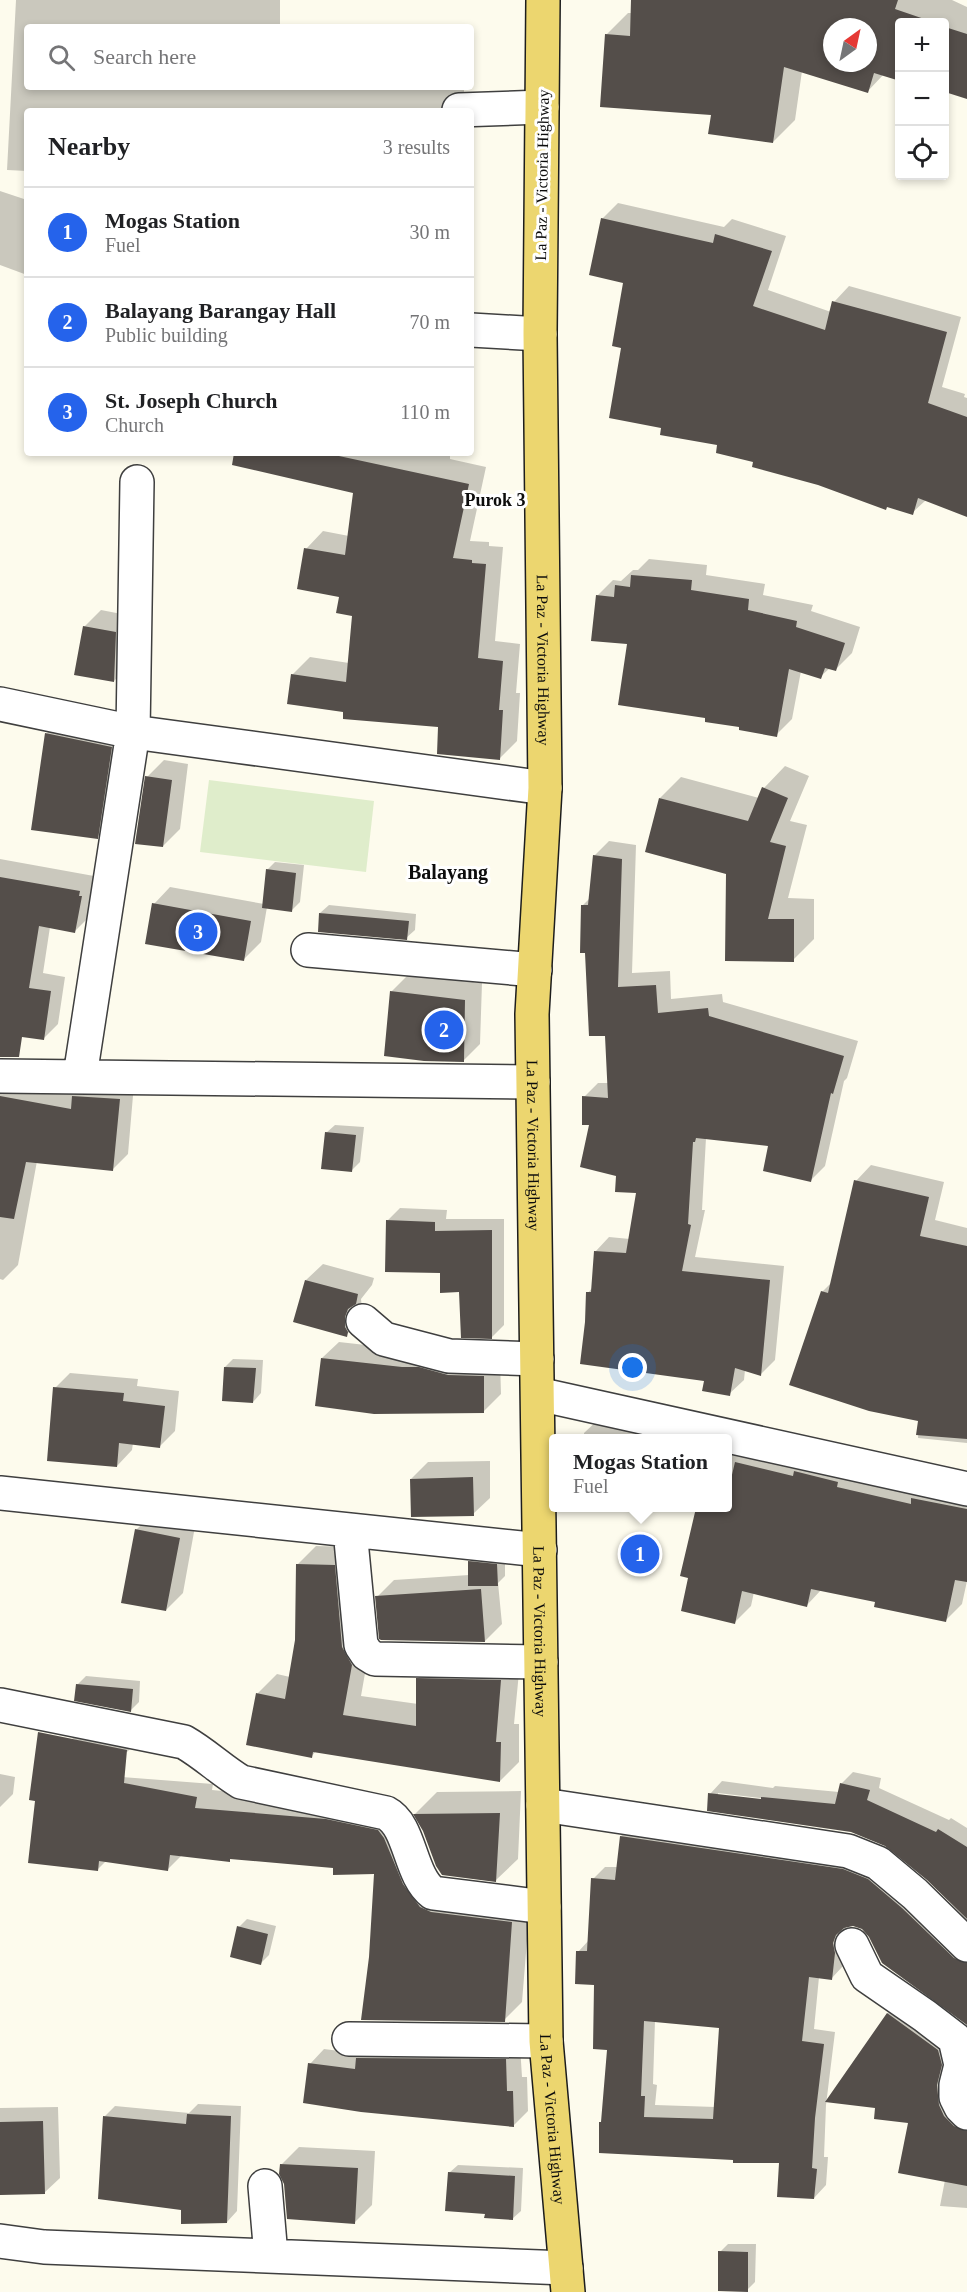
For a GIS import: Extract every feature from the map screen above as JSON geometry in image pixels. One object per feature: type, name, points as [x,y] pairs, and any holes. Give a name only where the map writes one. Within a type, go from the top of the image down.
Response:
[{"type":"main road","name":"La Paz - Victoria Highway","points":[[543,0],[540,334],[545,788],[532,1014],[546,2042],[567,2280]]},
{"type":"street","points":[[474,109],[542,107]]},
{"type":"street","points":[[474,330],[540,334]]},
{"type":"street","points":[[80,1076],[133,732],[137,482]]},
{"type":"street","points":[[0,704],[133,732],[545,788]]},
{"type":"street","points":[[308,950],[535,970]]},
{"type":"street","points":[[0,1076],[533,1082]]},
{"type":"street","points":[[363,1321],[384,1339],[449,1356],[537,1359]]},
{"type":"street","points":[[538,1394],[719,1434]]},
{"type":"street","points":[[732,1437],[967,1489]]},
{"type":"street","points":[[0,1492],[540,1550]]},
{"type":"street","points":[[350,1530],[361,1646],[367,1654],[375,1659],[541,1662]]},
{"type":"street","points":[[0,1705],[184,1742],[204,1753],[223,1771],[241,1782],[386,1813],[397,1822],[422,1881],[433,1893],[544,1907]]},
{"type":"street","points":[[543,1805],[848,1851],[878,1863],[915,1894],[967,1945]]},
{"type":"street","points":[[852,1945],[867,1976],[926,2016],[955,2039],[961,2065],[956,2085],[956,2097],[967,2113]]},
{"type":"street","points":[[349,2039],[546,2042]]},
{"type":"street","points":[[265,2186],[272,2256]]},
{"type":"street","points":[[0,2241],[44,2247],[272,2256],[567,2280]]},
{"type":"green space","points":[[209,780],[374,801],[366,872],[200,852]]},
{"type":"building","points":[[631,0],[898,0],[895,9],[921,18],[895,18],[895,79],[874,73],[868,93],[784,67],[773,143],[708,134],[711,115],[600,107],[605,34],[630,36]]},
{"type":"building","points":[[949,28],[967,34],[967,99],[949,93]]},
{"type":"building","points":[[601,218],[713,243],[715,234],[772,251],[753,306],[825,330],[832,301],[947,332],[928,403],[967,417],[967,517],[918,498],[913,515],[887,507],[886,510],[818,485],[752,467],[753,462],[716,453],[717,445],[660,435],[661,428],[609,418],[621,348],[612,346],[623,283],[589,275]]},
{"type":"building","points":[[234,456],[339,456],[469,484],[453,558],[486,564],[478,658],[503,661],[499,710],[503,710],[500,760],[437,754],[438,727],[343,719],[343,712],[287,704],[291,674],[346,682],[352,616],[336,613],[339,597],[297,589],[304,548],[345,555],[353,493],[232,465]]},
{"type":"building","points":[[631,575],[692,580],[691,590],[749,599],[748,610],[797,621],[796,627],[845,643],[836,671],[825,668],[821,679],[789,669],[777,737],[739,730],[739,727],[705,722],[705,718],[618,705],[627,644],[591,641],[596,595],[614,597],[615,585],[630,587]]},
{"type":"building","points":[[83,626],[116,632],[114,682],[74,675]]},
{"type":"building","points":[[45,733],[112,747],[98,839],[31,830]]},
{"type":"building","points":[[145,776],[172,780],[163,847],[135,844]]},
{"type":"building","points":[[762,787],[788,798],[770,842],[786,846],[768,919],[794,919],[794,962],[725,961],[726,874],[645,852],[659,798],[748,821]]},
{"type":"building","points":[[593,855],[622,859],[618,987],[656,985],[658,1013],[708,1008],[709,1016],[844,1056],[833,1094],[831,1093],[811,1182],[763,1171],[768,1146],[696,1138],[693,1142],[688,1224],[691,1225],[682,1271],[770,1280],[761,1376],[735,1368],[730,1396],[702,1391],[704,1381],[580,1364],[586,1292],[591,1292],[594,1251],[626,1253],[636,1193],[615,1192],[616,1176],[580,1167],[589,1125],[582,1125],[582,1096],[608,1098],[605,1036],[589,1036],[585,953],[580,953],[581,905],[588,905]]},
{"type":"building","points":[[266,869],[296,873],[292,912],[262,908]]},
{"type":"building","points":[[0,877],[80,891],[79,896],[82,896],[75,933],[39,926],[29,988],[51,991],[44,1040],[22,1037],[19,1057],[0,1057]]},
{"type":"building","points":[[152,903],[251,921],[244,961],[145,944]]},
{"type":"building","points":[[319,913],[409,921],[407,940],[318,932]]},
{"type":"building","points":[[390,991],[465,1000],[464,1062],[424,1061],[384,1056]]},
{"type":"building","points":[[0,1096],[71,1109],[72,1096],[120,1099],[113,1171],[26,1162],[14,1219],[0,1217]]},
{"type":"building","points":[[325,1132],[356,1135],[352,1172],[321,1169]]},
{"type":"building","points":[[854,1180],[929,1197],[920,1236],[967,1246],[967,1439],[916,1435],[918,1421],[869,1411],[789,1385],[821,1291],[828,1293]]},
{"type":"building","points":[[386,1220],[435,1222],[435,1231],[492,1230],[492,1339],[461,1338],[459,1292],[440,1293],[440,1273],[385,1272]]},
{"type":"building","points":[[305,1280],[358,1294],[356,1304],[348,1309],[345,1317],[347,1337],[293,1322]]},
{"type":"building","points":[[321,1358],[419,1367],[448,1375],[484,1376],[484,1413],[374,1414],[315,1406]]},
{"type":"building","points":[[224,1367],[256,1368],[253,1403],[222,1401]]},
{"type":"building","points":[[53,1387],[124,1393],[123,1401],[165,1406],[160,1448],[119,1443],[117,1467],[47,1461]]},
{"type":"building","points":[[735,1462],[793,1476],[794,1471],[838,1482],[837,1487],[911,1504],[911,1498],[967,1509],[967,1582],[955,1580],[946,1622],[874,1607],[875,1602],[811,1589],[807,1607],[742,1591],[735,1624],[681,1611],[688,1578],[680,1576],[695,1512],[732,1512],[732,1475]]},
{"type":"building","points":[[473,1477],[474,1516],[411,1517],[410,1479]]},
{"type":"building","points":[[135,1529],[180,1538],[166,1611],[121,1603]]},
{"type":"building","points":[[468,1561],[497,1564],[498,1586],[468,1586]]},
{"type":"building","points":[[296,1564],[335,1565],[342,1647],[352,1665],[343,1715],[416,1726],[416,1678],[501,1680],[496,1742],[501,1742],[500,1782],[313,1752],[312,1758],[246,1745],[256,1693],[285,1699],[295,1640]]},
{"type":"building","points":[[481,1589],[485,1642],[379,1639],[375,1596]]},
{"type":"building","points":[[76,1684],[133,1689],[131,1712],[74,1701]]},
{"type":"building","points":[[38,1732],[127,1750],[124,1783],[197,1797],[195,1808],[326,1819],[378,1830],[384,1838],[403,1884],[420,1907],[431,1912],[512,1922],[505,2022],[361,2020],[369,1957],[374,1874],[333,1875],[333,1868],[230,1859],[230,1862],[170,1855],[168,1871],[99,1861],[98,1871],[28,1863],[35,1801],[29,1800]]},
{"type":"building","points":[[840,1783],[870,1790],[867,1800],[936,1832],[938,1829],[967,1847],[967,1919],[927,1880],[885,1846],[851,1832],[707,1811],[708,1793],[835,1804]]},
{"type":"building","points":[[500,1813],[496,1882],[442,1875],[413,1814]]},
{"type":"building","points":[[620,1836],[843,1869],[868,1879],[954,1958],[967,1963],[967,2025],[882,1963],[869,1937],[862,1929],[853,1926],[844,1928],[836,1935],[833,1943],[835,1953],[832,1980],[809,1977],[802,2041],[824,2044],[815,2118],[812,2168],[817,2169],[814,2199],[777,2197],[779,2163],[733,2163],[733,2160],[599,2153],[599,2122],[601,2122],[607,2050],[593,2049],[594,1985],[575,1984],[576,1951],[587,1951],[591,1878],[615,1880]],"holes":[[[644,2021],[719,2028],[713,2119],[644,2117],[645,2096],[641,2096]]]},
{"type":"building","points":[[237,1926],[268,1934],[261,1965],[230,1957]]},
{"type":"building","points":[[887,2013],[938,2050],[942,2065],[937,2085],[939,2105],[944,2116],[954,2126],[967,2131],[967,2186],[898,2173],[908,2123],[874,2119],[875,2108],[825,2102]]},
{"type":"building","points":[[356,2058],[506,2059],[507,2091],[513,2091],[514,2127],[361,2112],[303,2103],[308,2063],[355,2069]]},
{"type":"building","points":[[187,2114],[231,2116],[227,2223],[181,2224],[181,2210],[98,2199],[103,2116],[186,2124]]},
{"type":"building","points":[[43,2121],[45,2194],[0,2195],[0,2122]]},
{"type":"building","points":[[280,2164],[358,2168],[355,2224],[287,2219],[284,2184],[279,2174]]},
{"type":"building","points":[[448,2172],[515,2176],[513,2220],[484,2218],[485,2214],[445,2211]]},
{"type":"building","points":[[718,2251],[748,2252],[748,2292],[718,2291]]},
{"type":"place","name":"St. Joseph Church","points":[[198,932]]},
{"type":"place","name":"Balayang Barangay Hall","points":[[444,1030]]},
{"type":"place","name":"Mogas Station","points":[[640,1554]]},
{"type":"district","name":"Purok 3","points":[[495,500]]},
{"type":"district","name":"Balayang","points":[[448,872]]}]
